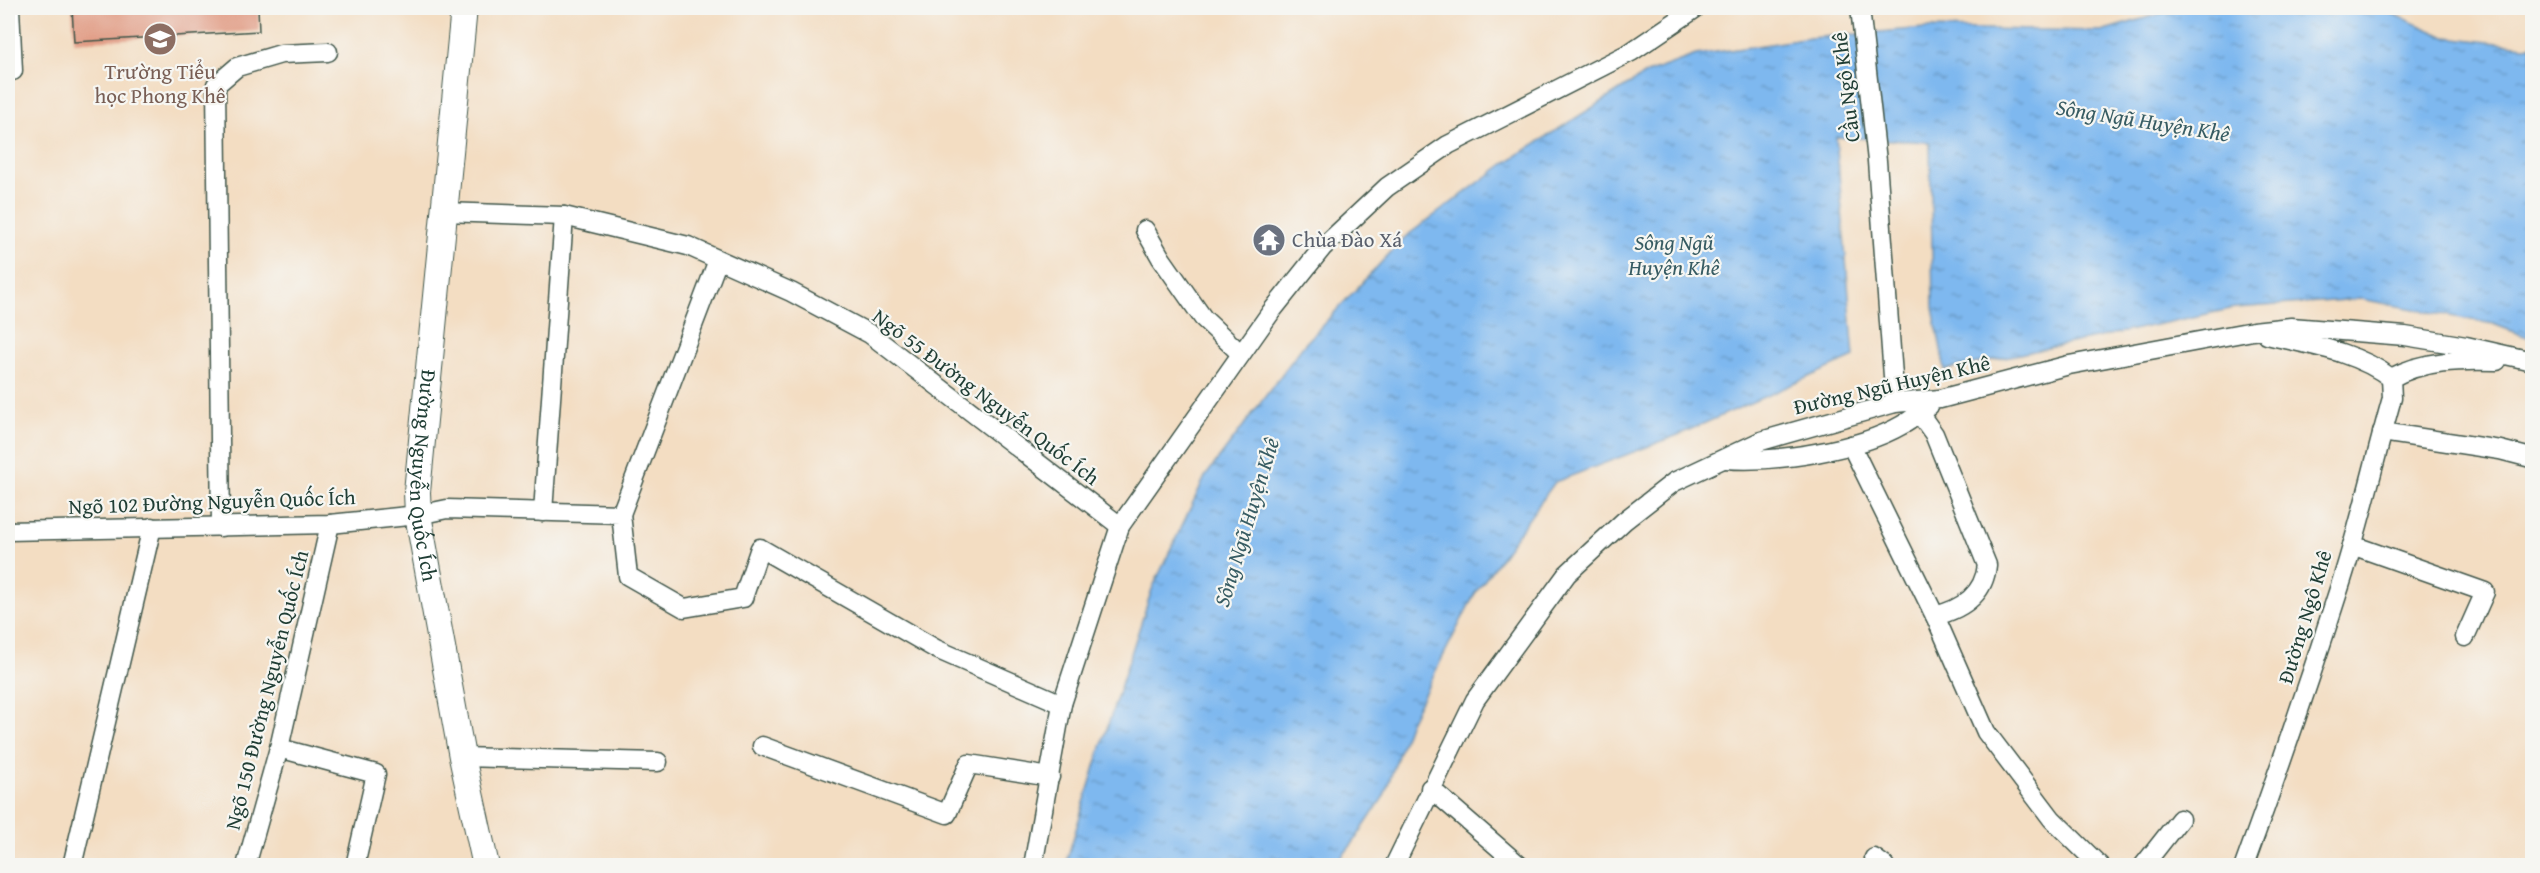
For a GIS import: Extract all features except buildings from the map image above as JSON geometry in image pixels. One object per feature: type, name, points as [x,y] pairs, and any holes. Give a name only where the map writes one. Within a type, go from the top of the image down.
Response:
[{"type":"street","points":[[10,8],[13,71]]},
{"type":"street","name":"Đường Nguyễn Quốc Ích","points":[[464,8],[417,492],[418,515],[462,757],[486,866]]},
{"type":"street","points":[[1033,866],[1062,704],[1120,526],[1241,354],[1323,247],[1387,187],[1448,145],[1631,52],[1696,8]]},
{"type":"street","name":"Cầu Ngô Khê","points":[[1860,8],[1878,161],[1895,403]]},
{"type":"street","points":[[221,527],[216,86],[237,67],[281,54],[328,52]]},
{"type":"street","name":"Ngõ 55 Đường Nguyễn Quốc Ích","points":[[444,212],[564,216],[688,246],[790,292],[870,334],[1120,526]]},
{"type":"street","points":[[543,512],[564,216]]},
{"type":"street","points":[[1145,230],[1161,258],[1203,318],[1241,354]]},
{"type":"street","points":[[718,260],[621,514],[628,576],[684,608],[743,598],[760,548],[936,648],[1062,704]]},
{"type":"street","name":"Đường Ngũ Huyện Khê","points":[[1394,866],[1430,788],[1475,700],[1567,574],[1623,521],[1674,482],[1761,441],[1895,403],[1940,399],[2068,365],[2253,331],[2291,327],[2383,334],[2466,346],[2532,361]]},
{"type":"street","points":[[2253,331],[2344,354],[2373,364],[2391,378],[2424,365],[2461,360],[2532,361]]},
{"type":"street","name":"Đường Ngô Khê","points":[[2244,866],[2298,718],[2352,545],[2392,398],[2391,378]]},
{"type":"street","points":[[1723,459],[1756,461],[1851,445],[1904,424],[1940,399]]},
{"type":"street","points":[[1919,413],[1934,434],[1987,565],[1986,579],[1974,597],[1953,611],[1935,616]]},
{"type":"street","points":[[2382,432],[2490,448],[2531,458]]},
{"type":"street","points":[[1851,445],[1935,616],[1986,732],[2052,819],[2100,866]]},
{"type":"street","name":"Ngõ 102 Đường Nguyễn Quốc Ích","points":[[8,531],[330,524],[418,515],[447,509],[621,514]]},
{"type":"street","name":"Ngõ 150 Đường Nguyễn Quốc Ích","points":[[246,866],[279,748],[330,524]]},
{"type":"street","points":[[72,866],[152,527]]},
{"type":"street","points":[[2352,545],[2485,591],[2465,637]]},
{"type":"street","points":[[762,746],[947,814],[969,764],[1050,777]]},
{"type":"street","points":[[279,748],[376,774],[355,866]]},
{"type":"street","points":[[462,757],[658,762]]},
{"type":"street","points":[[1430,788],[1520,866]]},
{"type":"street","points":[[2143,866],[2180,819]]},
{"type":"water","name":"Sông Ngũ Huyện Khê","points":[[2180,8],[2379,8],[2446,37],[2532,45],[2532,339],[2493,324],[2361,299],[2235,308],[1945,370],[1933,308],[1930,142],[1836,137],[1854,357],[1678,435],[1555,482],[1474,595],[1409,724],[1384,796],[1353,843],[1335,865],[1065,866],[1152,589],[1205,477],[1303,346],[1405,237],[1505,163],[1647,73],[1696,55],[1810,38],[1925,28],[2101,31]]},
{"type":"place","name":"Trường Tiểu học Phong Khê","points":[[160,39]]},
{"type":"place","name":"Chùa Đào Xá","points":[[1269,240]]}]
